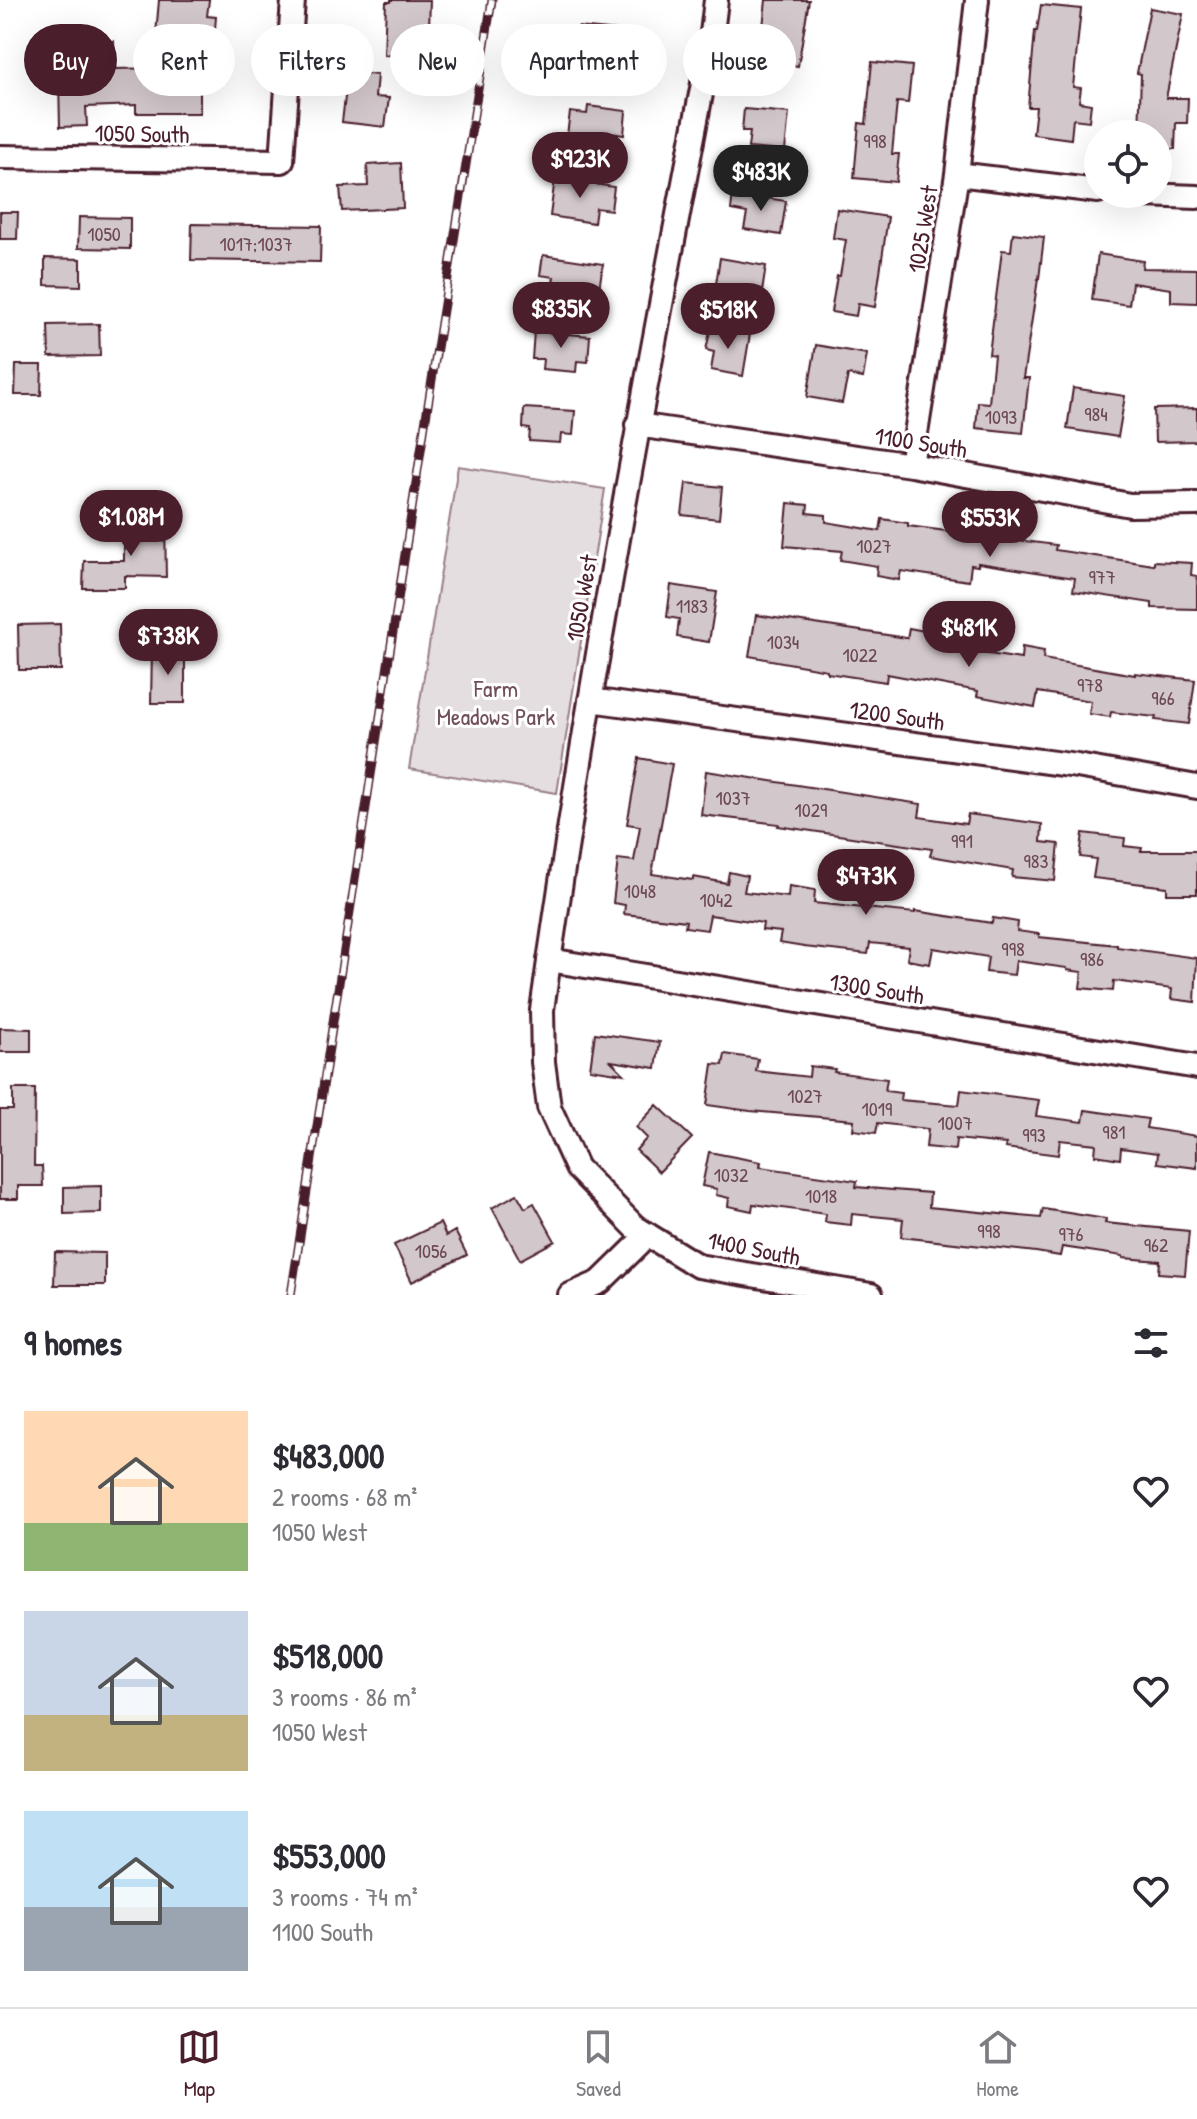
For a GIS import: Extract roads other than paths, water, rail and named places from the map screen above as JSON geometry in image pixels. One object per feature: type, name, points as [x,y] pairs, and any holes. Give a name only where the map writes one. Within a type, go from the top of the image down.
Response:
[{"type":"street","name":"1050 South","points":[[0,157],[282,161],[293,0]]},
{"type":"street","name":"1050 West","points":[[642,1231],[577,1168],[549,1107],[543,1062],[542,1010],[637,425],[711,42],[716,0]]},
{"type":"street","name":"1025 West","points":[[911,465],[957,174],[977,0]]},
{"type":"street","points":[[957,174],[1084,189]]},
{"type":"street","points":[[1172,196],[1197,197]]},
{"type":"street","name":"1100 South","points":[[637,425],[911,465],[1130,505],[1197,504]]},
{"type":"street","name":"1200 South","points":[[590,700],[1077,766],[1197,787]]},
{"type":"street","name":"1300 South","points":[[549,960],[1197,1067]]},
{"type":"street","points":[[570,1295],[600,1282],[642,1231]]},
{"type":"street","name":"1400 South","points":[[642,1231],[698,1266],[871,1295]]},
{"type":"railway","points":[[291,1295],[492,0]]},
{"type":"park label","name":"Farm Meadows Park","points":[[496,702]]}]
